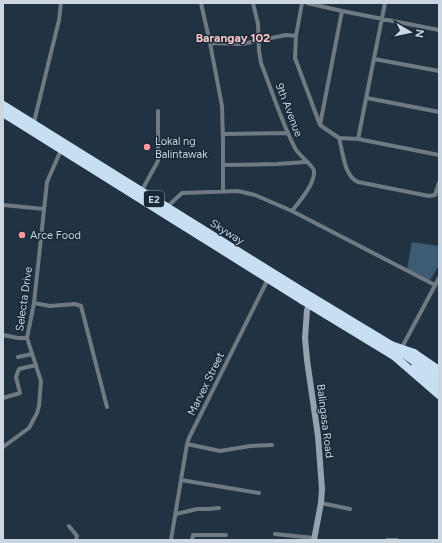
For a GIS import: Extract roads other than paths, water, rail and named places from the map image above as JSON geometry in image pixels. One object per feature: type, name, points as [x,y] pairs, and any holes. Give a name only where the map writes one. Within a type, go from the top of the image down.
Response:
[{"type":"highway","name":"Skyway","points":[[3,105],[391,345],[439,379]]},
{"type":"highway","name":"Skyway","points":[[3,113],[394,356],[439,386]]},
{"type":"highway","points":[[391,345],[414,353],[439,370]]},
{"type":"highway","points":[[394,356],[439,394]]},
{"type":"street","points":[[34,122],[59,20],[61,3]]},
{"type":"street","points":[[201,3],[222,106],[222,191]]},
{"type":"street","name":"9th Avenue","points":[[253,3],[258,24],[258,41],[261,63],[287,133],[297,153],[312,167],[314,171],[312,181],[307,191],[292,211]]},
{"type":"street","points":[[302,3],[296,36],[295,58],[320,125],[339,138],[358,139],[439,155]]},
{"type":"street","points":[[307,3],[439,30]]},
{"type":"street","points":[[358,139],[386,3]]},
{"type":"street","points":[[320,125],[342,11]]},
{"type":"street","points":[[210,43],[242,44],[271,37],[286,35],[296,36]]},
{"type":"street","points":[[374,59],[439,70]]},
{"type":"street","points":[[367,98],[439,112]]},
{"type":"street","points":[[142,190],[158,161],[158,110]]},
{"type":"street","points":[[223,134],[287,133]]},
{"type":"street","points":[[339,138],[349,175],[358,182],[429,196],[435,195],[439,183]]},
{"type":"street","name":"Selecta Drive","points":[[3,447],[29,428],[37,414],[39,406],[41,388],[36,365],[27,338],[34,303],[48,179],[66,141]]},
{"type":"street","points":[[223,165],[306,162]]},
{"type":"street","points":[[168,206],[182,193],[238,191],[255,195],[292,211],[435,285]]},
{"type":"street","points":[[3,205],[44,209]]},
{"type":"street","name":"Marvex Street","points":[[171,540],[187,444],[272,269]]},
{"type":"street","points":[[400,349],[439,278]]},
{"type":"street","points":[[34,303],[50,306],[78,304],[82,309],[106,406]]},
{"type":"street","name":"Balingasa Road","points":[[309,305],[307,310],[305,338],[306,360],[318,436],[322,489],[321,503],[314,539]]},
{"type":"street","points":[[3,335],[27,338]]},
{"type":"street","points":[[18,357],[32,354]]},
{"type":"street","points":[[3,398],[20,393],[16,377],[19,369],[36,365]]},
{"type":"street","points":[[424,377],[439,394]]},
{"type":"street","points":[[187,444],[220,451],[250,446],[272,446]]},
{"type":"street","points":[[181,480],[259,493]]},
{"type":"street","points":[[321,503],[350,509]]},
{"type":"street","points":[[176,514],[197,509],[219,508]]},
{"type":"street","points":[[69,526],[76,536],[76,540]]},
{"type":"street","points":[[275,534],[314,539]]},
{"type":"street","points":[[192,540],[193,535],[226,535]]},
{"type":"street","points":[[387,540],[397,540]]},
{"type":"place","name":"Lokal ng Balintawak","points":[[147,147]]},
{"type":"place","name":"Arce Food","points":[[22,235]]},
{"type":"district","name":"Barangay 102","points":[[233,38]]}]
